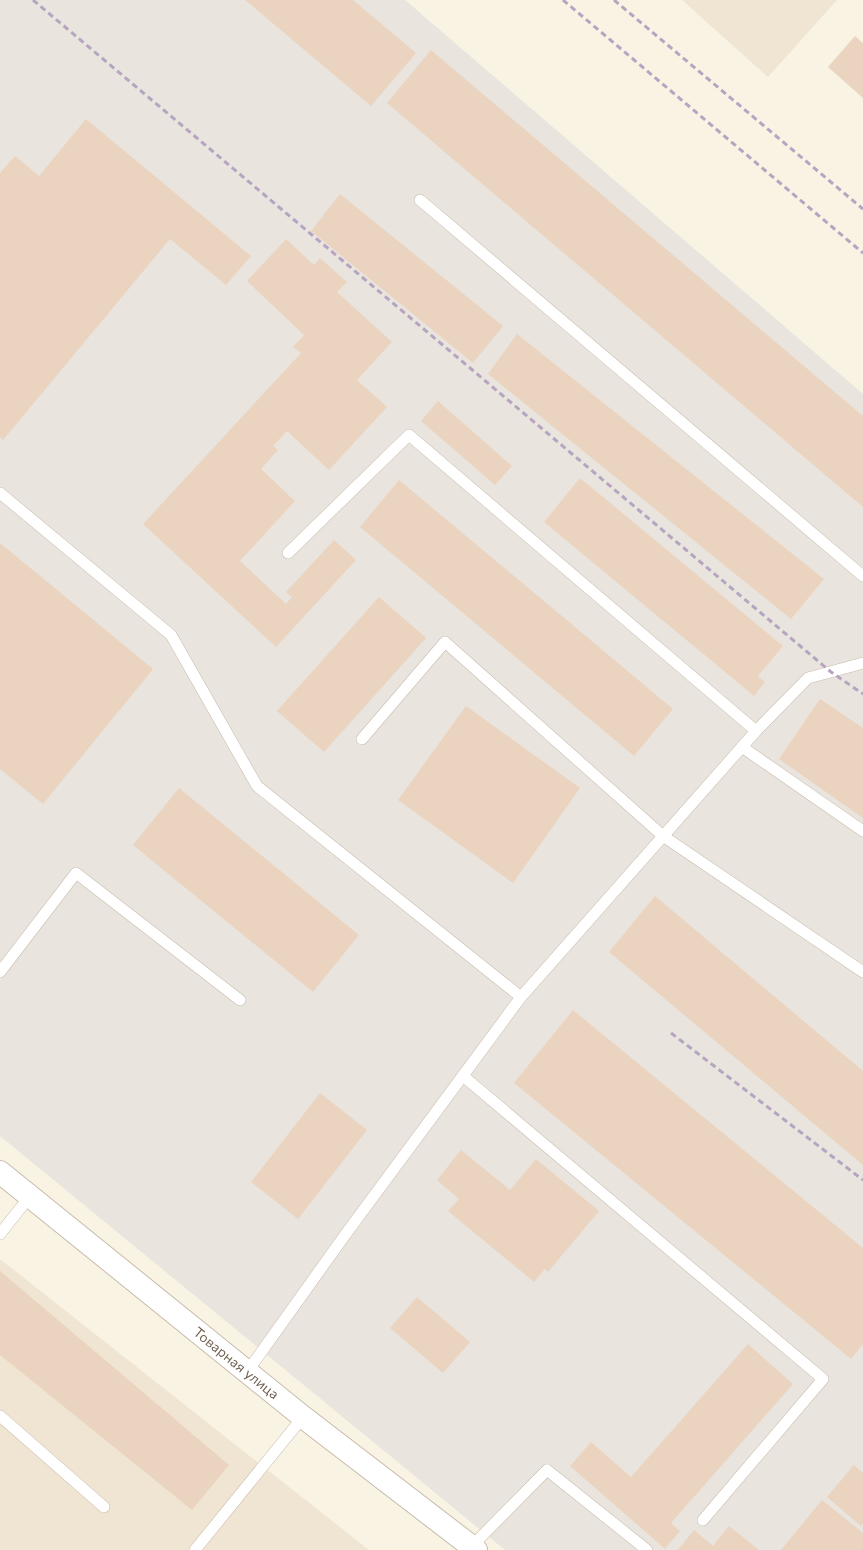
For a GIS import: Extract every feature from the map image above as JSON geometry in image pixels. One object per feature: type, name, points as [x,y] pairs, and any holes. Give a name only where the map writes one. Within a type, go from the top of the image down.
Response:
[{"type":"street","name":"Товарная улица","points":[[0,1172],[303,1417],[474,1548]]},
{"type":"lane","points":[[420,200],[863,576]]},
{"type":"lane","points":[[288,553],[409,435],[756,731]]},
{"type":"lane","points":[[0,493],[171,635],[257,786],[521,997]]},
{"type":"lane","points":[[362,739],[445,642],[663,836],[863,972]]},
{"type":"lane","points":[[247,1372],[345,1235],[521,997],[756,731],[808,678],[863,663]]},
{"type":"lane","points":[[742,747],[863,831]]},
{"type":"lane","points":[[0,972],[76,873],[240,1000]]},
{"type":"lane","points":[[463,1076],[823,1379],[703,1520]]},
{"type":"lane","points":[[0,1234],[30,1196]]},
{"type":"lane","points":[[0,1416],[104,1507]]},
{"type":"lane","points":[[195,1550],[303,1417]]},
{"type":"lane","points":[[474,1548],[547,1470],[647,1550]]},
{"type":"shaded area","points":[[0,0],[405,0],[863,394],[863,1550],[505,1550],[0,1136]]},
{"type":"shaded area","points":[[682,0],[837,0],[768,77]]},
{"type":"shaded area","points":[[0,1259],[369,1550],[0,1550]]},
{"type":"building","points":[[245,0],[353,0],[416,53],[371,106]]},
{"type":"building","points":[[855,36],[863,43],[863,98],[828,67]]},
{"type":"building","points":[[431,50],[863,416],[863,507],[387,103]]},
{"type":"building","points":[[86,119],[251,256],[226,285],[170,239],[3,440],[0,437],[0,173],[15,156],[39,176]]},
{"type":"building","points":[[340,194],[503,326],[473,363],[311,231]]},
{"type":"building","points":[[286,239],[314,265],[320,258],[347,282],[337,292],[392,342],[357,380],[387,407],[329,470],[287,431],[273,446],[278,450],[261,469],[295,501],[240,561],[286,604],[292,597],[286,592],[334,540],[356,560],[276,647],[143,524],[301,353],[293,347],[304,335],[247,281]]},
{"type":"building","points":[[517,334],[824,579],[791,619],[488,374]]},
{"type":"building","points":[[438,401],[512,466],[495,485],[421,421]]},
{"type":"building","points":[[580,478],[783,646],[758,676],[765,682],[754,696],[544,522]]},
{"type":"building","points":[[399,480],[673,709],[634,756],[360,527]]},
{"type":"building","points":[[0,543],[153,669],[43,804],[0,769]]},
{"type":"building","points":[[379,597],[426,638],[324,752],[277,711]]},
{"type":"building","points":[[820,699],[863,728],[863,818],[779,759]]},
{"type":"building","points":[[466,706],[580,788],[513,883],[398,800]]},
{"type":"building","points":[[179,788],[359,935],[313,992],[133,845]]},
{"type":"building","points":[[655,896],[863,1071],[863,1165],[609,952]]},
{"type":"building","points":[[573,1010],[863,1248],[863,1344],[851,1359],[514,1083]]},
{"type":"building","points":[[320,1093],[367,1130],[298,1219],[251,1182]]},
{"type":"building","points":[[461,1150],[510,1190],[536,1159],[599,1211],[548,1272],[545,1269],[534,1282],[448,1211],[459,1199],[437,1180]]},
{"type":"building","points":[[0,1271],[229,1465],[192,1510],[0,1355]]},
{"type":"building","points":[[417,1297],[470,1342],[443,1373],[390,1328]]},
{"type":"building","points":[[748,1344],[793,1384],[671,1523],[680,1531],[665,1549],[570,1466],[591,1442],[631,1477]]},
{"type":"building","points":[[854,1465],[863,1473],[863,1523],[861,1526],[827,1497]]},
{"type":"building","points":[[822,1500],[863,1533],[863,1550],[781,1550]]},
{"type":"building","points":[[729,1526],[759,1550],[678,1550],[694,1530],[713,1546]]},
{"type":"railway","points":[[33,0],[831,672],[863,694]]},
{"type":"railway","points":[[563,0],[863,253]]},
{"type":"railway","points":[[614,0],[863,209]]},
{"type":"railway","points":[[671,1033],[863,1180]]}]
